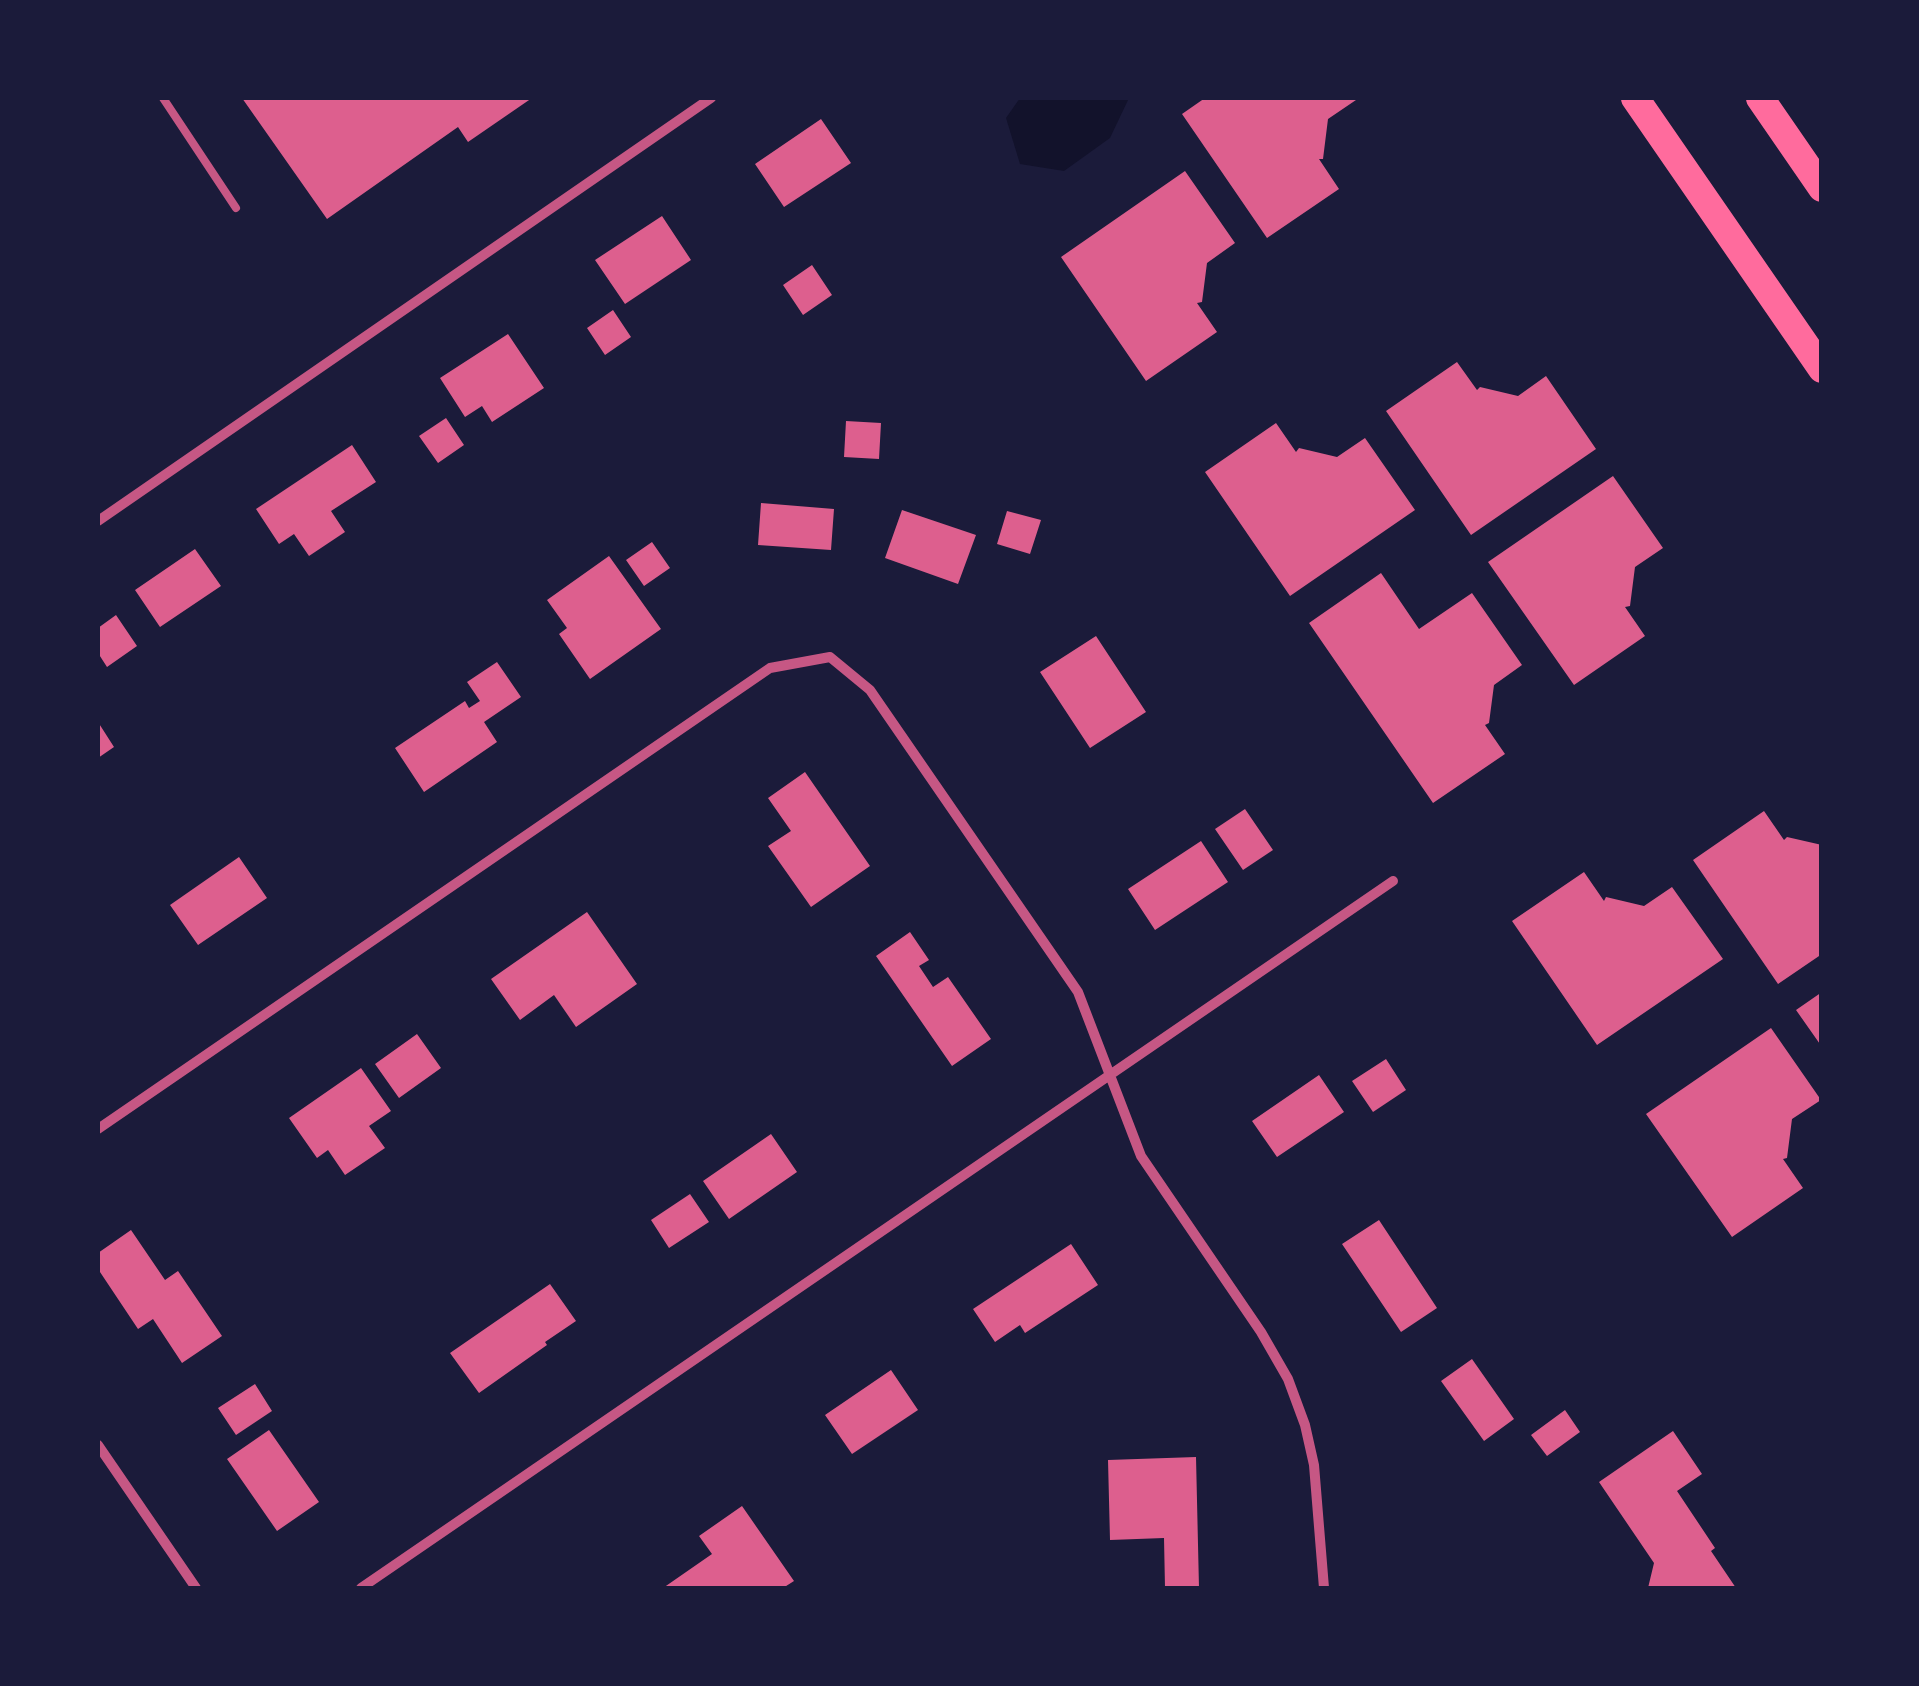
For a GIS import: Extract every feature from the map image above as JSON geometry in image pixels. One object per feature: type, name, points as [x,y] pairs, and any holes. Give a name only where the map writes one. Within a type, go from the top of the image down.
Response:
[{"type":"highway","points":[[1636,98],[1822,369]]},
{"type":"highway","points":[[1760,98],[1822,188]]},
{"type":"street","points":[[98,521],[711,98]]},
{"type":"street","points":[[98,1129],[770,668],[830,658],[870,690],[1078,992],[1142,1156],[1262,1332],[1288,1379],[1314,1465],[1324,1588]]},
{"type":"street","points":[[361,1588],[1393,881]]},
{"type":"street","points":[[98,1445],[196,1588]]},
{"type":"lane","points":[[162,98],[236,208]]},
{"type":"shaded area","points":[[1020,98],[1129,98],[1110,138],[1064,171],[1020,164],[1006,118]]},
{"type":"building","points":[[242,98],[532,98],[468,142],[458,127],[327,219]]},
{"type":"building","points":[[1205,98],[1354,98],[1328,119],[1323,159],[1319,159],[1339,189],[1267,238],[1182,114]]},
{"type":"building","points":[[821,119],[851,163],[784,207],[755,164]]},
{"type":"building","points":[[1185,171],[1235,243],[1207,263],[1202,302],[1197,303],[1217,332],[1146,381],[1061,257]]},
{"type":"building","points":[[662,216],[691,260],[625,304],[595,260]]},
{"type":"building","points":[[812,265],[832,295],[803,315],[783,285]]},
{"type":"building","points":[[613,310],[631,337],[605,355],[587,328]]},
{"type":"building","points":[[508,334],[544,388],[492,422],[482,406],[465,417],[440,378]]},
{"type":"building","points":[[1457,362],[1477,390],[1480,387],[1518,396],[1546,376],[1596,449],[1471,535],[1386,411]]},
{"type":"building","points":[[446,418],[464,445],[438,463],[419,436]]},
{"type":"building","points":[[846,421],[881,423],[879,459],[844,457]]},
{"type":"building","points":[[1276,423],[1296,452],[1299,448],[1337,457],[1365,438],[1415,510],[1290,596],[1205,472]]},
{"type":"building","points":[[352,445],[376,482],[331,511],[345,532],[309,556],[294,534],[279,544],[256,509]]},
{"type":"building","points":[[1613,476],[1663,548],[1635,567],[1630,606],[1625,607],[1645,636],[1574,685],[1488,562]]},
{"type":"building","points":[[761,503],[834,509],[831,550],[758,545]]},
{"type":"building","points":[[902,510],[976,535],[958,584],[885,558]]},
{"type":"building","points":[[1007,511],[1041,520],[1030,554],[997,544]]},
{"type":"building","points":[[652,542],[670,568],[644,586],[626,560]]},
{"type":"building","points":[[195,549],[221,586],[160,627],[135,590]]},
{"type":"building","points":[[609,556],[661,629],[590,679],[559,634],[567,628],[547,600]]},
{"type":"building","points":[[1381,573],[1419,629],[1472,593],[1522,665],[1494,685],[1489,723],[1485,725],[1505,754],[1433,803],[1309,623]]},
{"type":"building","points":[[116,615],[137,646],[107,667],[98,653],[98,628]]},
{"type":"building","points":[[1096,636],[1146,712],[1090,748],[1040,672]]},
{"type":"building","points":[[497,662],[521,697],[484,722],[497,742],[424,792],[395,748],[465,701],[469,708],[480,701],[467,682]]},
{"type":"building","points":[[98,722],[114,747],[98,758]]},
{"type":"building","points":[[805,772],[870,866],[811,907],[768,846],[791,831],[768,798]]},
{"type":"building","points":[[1245,809],[1273,850],[1243,870],[1215,829]]},
{"type":"building","points":[[1764,811],[1784,840],[1787,837],[1822,845],[1822,954],[1778,984],[1693,860]]},
{"type":"building","points":[[1201,841],[1228,882],[1155,930],[1128,889]]},
{"type":"building","points":[[239,857],[267,898],[198,945],[170,905]]},
{"type":"building","points":[[1584,872],[1604,901],[1606,897],[1644,906],[1672,887],[1723,959],[1597,1045],[1512,921]]},
{"type":"building","points":[[587,912],[637,984],[576,1027],[554,995],[520,1020],[491,979]]},
{"type":"building","points":[[910,932],[929,960],[919,966],[933,987],[948,977],[991,1039],[952,1066],[876,956]]},
{"type":"building","points":[[1822,992],[1822,1047],[1796,1010]]},
{"type":"building","points":[[1771,1028],[1821,1100],[1792,1119],[1787,1158],[1783,1159],[1803,1188],[1732,1237],[1646,1114]]},
{"type":"building","points":[[417,1034],[441,1068],[399,1098],[375,1064]]},
{"type":"building","points":[[1386,1059],[1406,1090],[1373,1112],[1352,1081]]},
{"type":"building","points":[[361,1068],[391,1111],[369,1126],[385,1148],[345,1175],[328,1150],[317,1158],[289,1118]]},
{"type":"building","points":[[1319,1075],[1344,1112],[1277,1157],[1252,1121]]},
{"type":"building","points":[[771,1134],[797,1172],[729,1219],[703,1181]]},
{"type":"building","points":[[690,1194],[709,1222],[669,1248],[651,1220]]},
{"type":"building","points":[[1379,1220],[1437,1308],[1401,1332],[1342,1244]]},
{"type":"building","points":[[131,1230],[165,1280],[178,1271],[222,1336],[182,1363],[153,1319],[138,1329],[98,1269],[98,1253]]},
{"type":"building","points":[[1071,1244],[1098,1285],[1025,1333],[1020,1325],[995,1342],[973,1309]]},
{"type":"building","points":[[550,1284],[576,1321],[479,1393],[450,1353]]},
{"type":"building","points":[[1472,1359],[1514,1419],[1484,1441],[1441,1381]]},
{"type":"building","points":[[891,1370],[918,1410],[852,1454],[825,1415]]},
{"type":"building","points":[[255,1384],[272,1411],[236,1435],[218,1408]]},
{"type":"building","points":[[1565,1410],[1580,1432],[1547,1456],[1531,1435]]},
{"type":"building","points":[[269,1430],[319,1502],[277,1531],[227,1459]]},
{"type":"building","points":[[1673,1431],[1702,1474],[1677,1491],[1736,1588],[1648,1588],[1654,1563],[1599,1482]]},
{"type":"building","points":[[1196,1457],[1199,1588],[1165,1588],[1164,1538],[1110,1540],[1108,1460]]},
{"type":"building","points":[[742,1506],[794,1581],[783,1588],[663,1588],[712,1554],[699,1536]]}]
